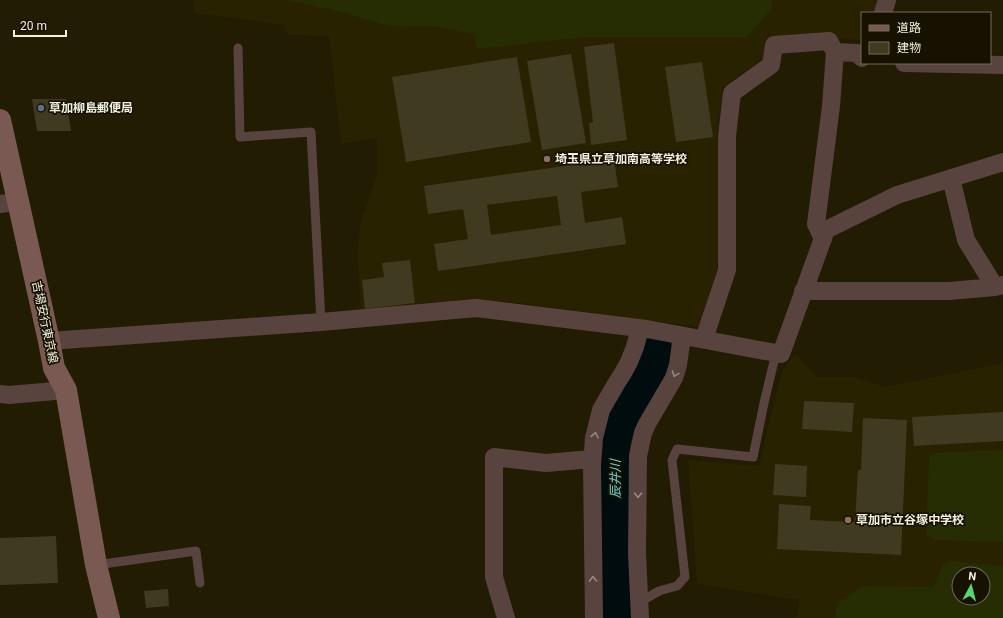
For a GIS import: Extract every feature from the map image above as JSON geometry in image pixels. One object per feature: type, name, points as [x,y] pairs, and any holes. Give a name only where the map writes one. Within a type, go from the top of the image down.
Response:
[{"type":"main road","name":"吉場安行東京線","points":[[0,122],[9,202],[49,341],[54,368],[66,390],[96,565],[109,618]]},
{"type":"street","points":[[883,12],[887,0]]},
{"type":"street","points":[[704,340],[727,270],[727,136],[732,93],[771,65],[774,45],[829,41],[835,52],[831,106],[816,224],[823,239]]},
{"type":"street","points":[[835,52],[860,53]]},
{"type":"street","points":[[954,64],[1003,65]]},
{"type":"street","points":[[49,341],[321,322],[476,308],[640,328],[781,354],[826,230],[897,195],[1003,162]]},
{"type":"street","points":[[803,292],[949,291],[999,286],[966,240],[951,178]]},
{"type":"street","points":[[594,618],[592,459],[594,438],[601,410],[629,362],[640,328]]},
{"type":"street","points":[[640,610],[637,553],[638,456],[647,424],[674,378],[678,365],[682,336]]},
{"type":"street","points":[[0,394],[9,395],[66,390]]},
{"type":"street","points":[[506,618],[494,577],[494,457],[546,463],[592,459]]},
{"type":"lane","points":[[238,48],[240,137],[311,132],[321,322]]},
{"type":"lane","points":[[640,610],[659,591],[677,586],[685,577],[672,460],[676,450],[753,457],[776,353]]},
{"type":"lane","points":[[96,565],[196,551],[200,583]]},
{"type":"shaded area","name":"埼玉県立草加南高等学校","points":[[193,0],[878,0],[874,12],[861,12],[861,40],[836,39],[832,33],[765,40],[764,58],[723,87],[717,136],[717,270],[699,327],[505,301],[433,302],[361,311],[357,255],[361,221],[377,174],[377,138],[341,144],[329,36],[289,35],[284,25],[194,13]]},
{"type":"shaded area","name":"草加市立谷塚中学校","points":[[796,354],[817,377],[855,377],[885,387],[1003,363],[1003,618],[797,618],[799,600],[697,584],[688,460],[759,466],[783,369]]},
{"type":"green space","points":[[286,0],[771,0],[772,9],[746,37],[583,37],[477,49],[474,34],[438,27],[388,26],[338,11]]},
{"type":"green space","points":[[1003,450],[1003,542],[934,540],[926,534],[929,458],[933,453]]},
{"type":"green space","points":[[949,561],[1003,566],[1003,618],[835,618],[837,604],[862,586],[932,587],[938,580],[942,565]]},
{"type":"building","points":[[614,43],[627,140],[591,145],[589,123],[593,122],[584,47]]},
{"type":"building","points":[[571,54],[586,143],[542,150],[527,61]]},
{"type":"building","points":[[517,57],[531,142],[406,162],[392,77]]},
{"type":"building","points":[[702,62],[713,137],[676,142],[665,67]]},
{"type":"building","points":[[32,99],[66,99],[71,131],[37,131]]},
{"type":"building","points":[[614,159],[618,187],[581,192],[585,223],[622,217],[626,244],[438,271],[434,244],[468,239],[463,209],[428,214],[424,186]],"holes":[[[557,196],[561,225],[491,235],[487,205]]]},
{"type":"building","points":[[410,260],[415,303],[365,309],[362,280],[384,277],[382,263]]},
{"type":"building","points":[[804,401],[854,403],[852,432],[802,429]]},
{"type":"building","points":[[1003,412],[1003,441],[914,446],[912,417]]},
{"type":"building","points":[[863,418],[907,420],[901,555],[777,549],[779,504],[811,506],[810,520],[855,522],[858,470],[861,470]]},
{"type":"building","points":[[775,464],[807,466],[806,497],[773,495]]},
{"type":"building","points":[[56,536],[58,583],[0,585],[0,538]]},
{"type":"building","points":[[168,589],[169,606],[146,608],[144,591]]},
{"type":"waterway","name":"辰井川","points":[[616,618],[615,506],[613,469],[615,441],[621,421],[653,365],[657,351]]},
{"type":"place","name":"草加柳島郵便局","points":[[41,108]]},
{"type":"place","name":"埼玉県立草加南高等学校","points":[[547,159]]},
{"type":"place","name":"草加市立谷塚中学校","points":[[848,520]]}]
